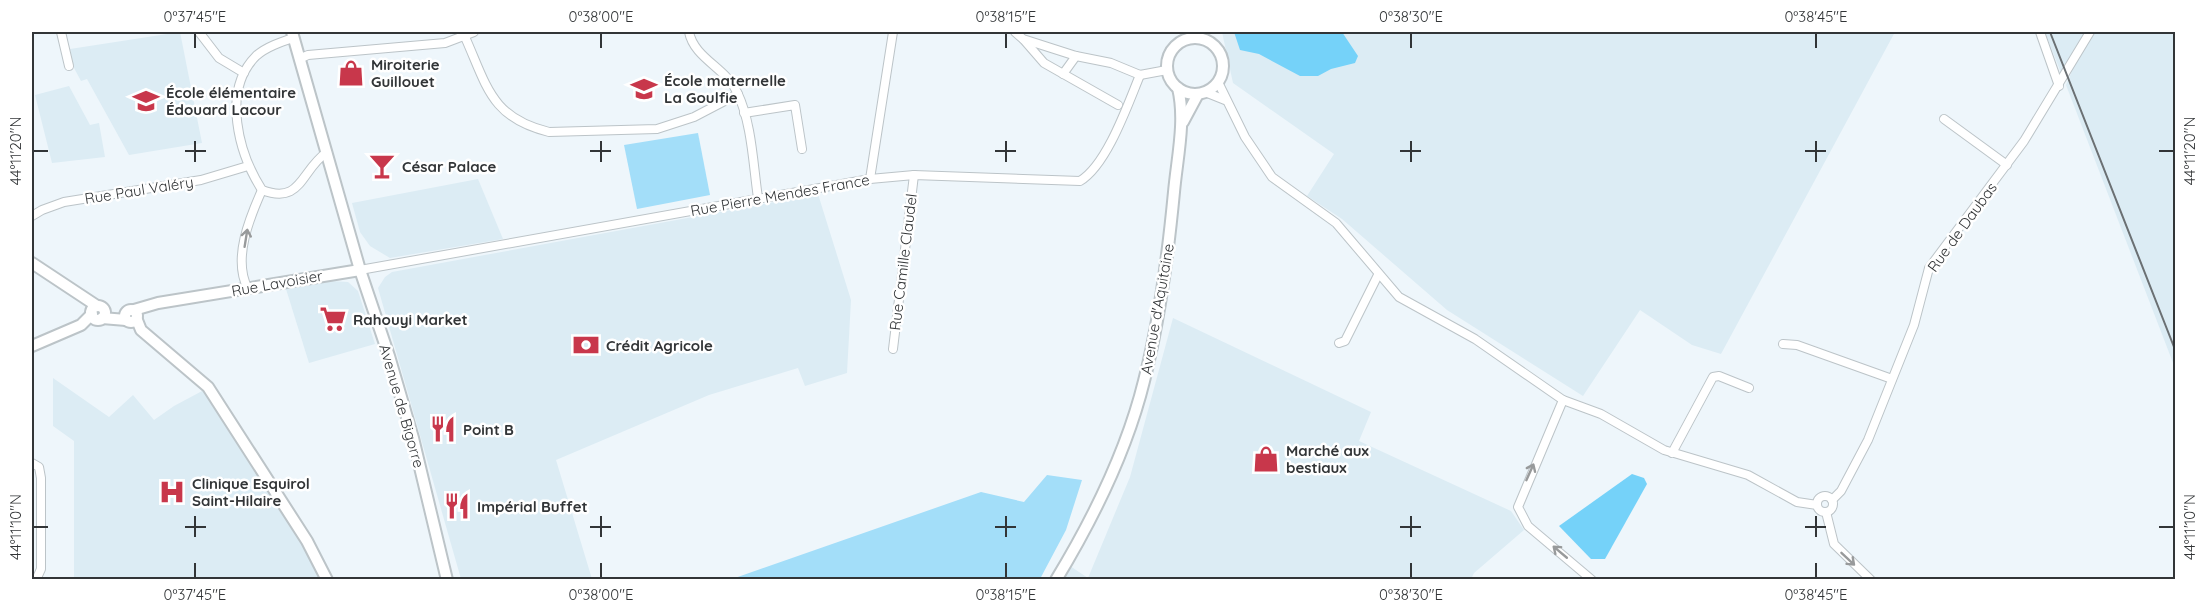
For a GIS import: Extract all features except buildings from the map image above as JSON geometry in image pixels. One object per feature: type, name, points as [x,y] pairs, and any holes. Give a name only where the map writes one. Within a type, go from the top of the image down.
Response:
[{"type":"street","points":[[61,32],[69,66]]},
{"type":"street","points":[[199,32],[219,58],[244,73]]},
{"type":"street","points":[[299,59],[308,55],[445,42],[474,32]]},
{"type":"street","points":[[689,32],[692,44],[725,75],[738,94],[744,113],[758,198]]},
{"type":"street","points":[[870,179],[893,32]]},
{"type":"street","points":[[1015,32],[1044,63],[1118,105]]},
{"type":"street","points":[[1211,32],[1215,47],[1223,62],[1218,82],[1226,100],[1272,177],[1335,223],[1378,275],[1408,303],[1475,339],[1563,400],[1601,414],[1672,453],[1748,475],[1797,502],[1817,505]]},
{"type":"street","points":[[2040,32],[2059,86]]},
{"type":"street","name":"Rue de Daubas","points":[[1832,500],[1841,491],[1861,455],[1914,325],[1929,268],[2007,165],[2059,86],[2090,32]]},
{"type":"street","points":[[292,35],[262,52],[244,73],[237,110],[238,128],[248,166],[262,190],[282,195],[298,186],[310,166],[327,152]]},
{"type":"street","name":"Avenue de Bigorre","points":[[292,35],[360,270],[389,356],[440,544],[447,579]]},
{"type":"street","points":[[1215,47],[1197,35],[1177,45],[1168,61],[1167,70],[1178,88],[1226,100]]},
{"type":"street","points":[[465,37],[489,89],[504,112],[532,128],[549,132],[657,129],[694,117],[738,94]]},
{"type":"street","points":[[1023,39],[1076,56],[1111,63],[1140,75],[1167,70]]},
{"type":"street","points":[[1063,74],[1076,56]]},
{"type":"street","name":"Rue Pierre Mendes France","points":[[360,270],[870,179],[914,175],[1080,181],[1090,175],[1103,154],[1140,75]]},
{"type":"street","points":[[1202,93],[1218,82]]},
{"type":"street","name":"Avenue d'Aquitaine","points":[[1056,579],[1098,501],[1123,446],[1144,383],[1154,342],[1170,234],[1181,127],[1178,88]]},
{"type":"street","name":"Avenue d'Aquitaine","points":[[1181,127],[1202,93]]},
{"type":"street","points":[[744,113],[795,105],[802,149]]},
{"type":"street","points":[[1944,119],[2007,165]]},
{"type":"street","name":"Rue Paul Valéry","points":[[32,216],[64,202],[201,180],[248,166]]},
{"type":"street","name":"Rue Camille Claudel","points":[[892,349],[914,175]]},
{"type":"street","points":[[248,289],[243,273],[245,236],[250,216],[262,190]]},
{"type":"street","points":[[32,262],[78,293],[97,313],[87,327],[32,346]]},
{"type":"street","name":"Rue Lavoisier","points":[[97,313],[131,316],[152,308],[195,298],[360,270]]},
{"type":"street","points":[[1339,343],[1345,341],[1378,275]]},
{"type":"street","points":[[131,316],[156,345],[208,387],[307,541],[327,579]]},
{"type":"street","points":[[1783,344],[1797,345],[1892,379]]},
{"type":"street","points":[[1672,453],[1713,377],[1719,376],[1749,388]]},
{"type":"street","points":[[1563,400],[1519,498],[1518,507],[1528,526],[1592,579]]},
{"type":"street","points":[[32,463],[39,466],[41,478],[41,569],[36,579]]},
{"type":"street","points":[[1822,496],[1832,500],[1832,508],[1826,512],[1820,511],[1817,505],[1822,496]]},
{"type":"street","points":[[1826,512],[1834,544],[1870,579]]},
{"type":"street","name":"Avenue de Bigorre","points":[[440,544],[455,579]]},
{"type":"shaded area","name":"École élémentaire Édouard Lacour","points":[[180,32],[202,143],[129,155],[87,79],[81,81],[74,68],[70,49]]},
{"type":"shaded area","points":[[1222,32],[1895,32],[1721,354],[1692,345],[1640,310],[1583,396],[1447,310],[1342,219],[1307,196],[1334,154],[1233,83]]},
{"type":"shaded area","points":[[1234,32],[1342,32],[1358,56],[1355,63],[1331,69],[1318,76],[1300,76],[1259,54],[1240,50]]},
{"type":"shaded area","points":[[2045,32],[2175,32],[2175,368],[2066,85],[2073,69],[2070,62],[2061,73]]},
{"type":"shaded area","points":[[69,86],[90,125],[99,123],[105,157],[52,163],[35,95]]},
{"type":"shaded area","points":[[698,133],[710,195],[637,209],[624,145]]},
{"type":"shaded area","points":[[478,179],[503,239],[390,258],[370,246],[360,232],[352,203]]},
{"type":"shaded area","points":[[818,194],[851,300],[847,373],[805,386],[798,368],[709,395],[556,460],[592,579],[461,579],[378,288],[385,277],[392,272]]},
{"type":"shaded area","points":[[330,281],[348,282],[358,291],[375,344],[309,363],[286,289]]},
{"type":"shaded area","name":"Marché aux bestiaux","points":[[1173,318],[1371,412],[1359,441],[1511,511],[1524,530],[1474,573],[1471,579],[1062,580],[1070,566],[1088,578],[1130,477]]},
{"type":"shaded area","name":"Clinique Esquirol Saint-Hilaire","points":[[53,378],[109,417],[133,395],[154,420],[204,390],[303,543],[321,579],[74,579],[74,441],[53,426]]},
{"type":"shaded area","points":[[1632,474],[1644,478],[1647,484],[1605,559],[1591,559],[1559,526]]},
{"type":"shaded area","points":[[1047,475],[1082,480],[1066,530],[1040,579],[732,579],[981,492],[1024,502]]},
{"type":"railway","points":[[2050,32],[2176,352]]},
{"type":"place","name":"Miroiterie Guillouet","points":[[351,73]]},
{"type":"place","name":"École maternelle La Goulfie","points":[[644,89]]},
{"type":"place","name":"École élémentaire Édouard Lacour","points":[[146,101]]},
{"type":"place","name":"César Palace","points":[[382,166]]},
{"type":"place","name":"Rahouyi Market","points":[[333,319]]},
{"type":"place","name":"Crédit Agricole","points":[[586,345]]},
{"type":"place","name":"Point B","points":[[443,429]]},
{"type":"place","name":"Marché aux bestiaux","points":[[1266,459]]},
{"type":"place","name":"Clinique Esquirol Saint-Hilaire","points":[[172,492]]},
{"type":"place","name":"Impérial Buffet","points":[[457,506]]}]
